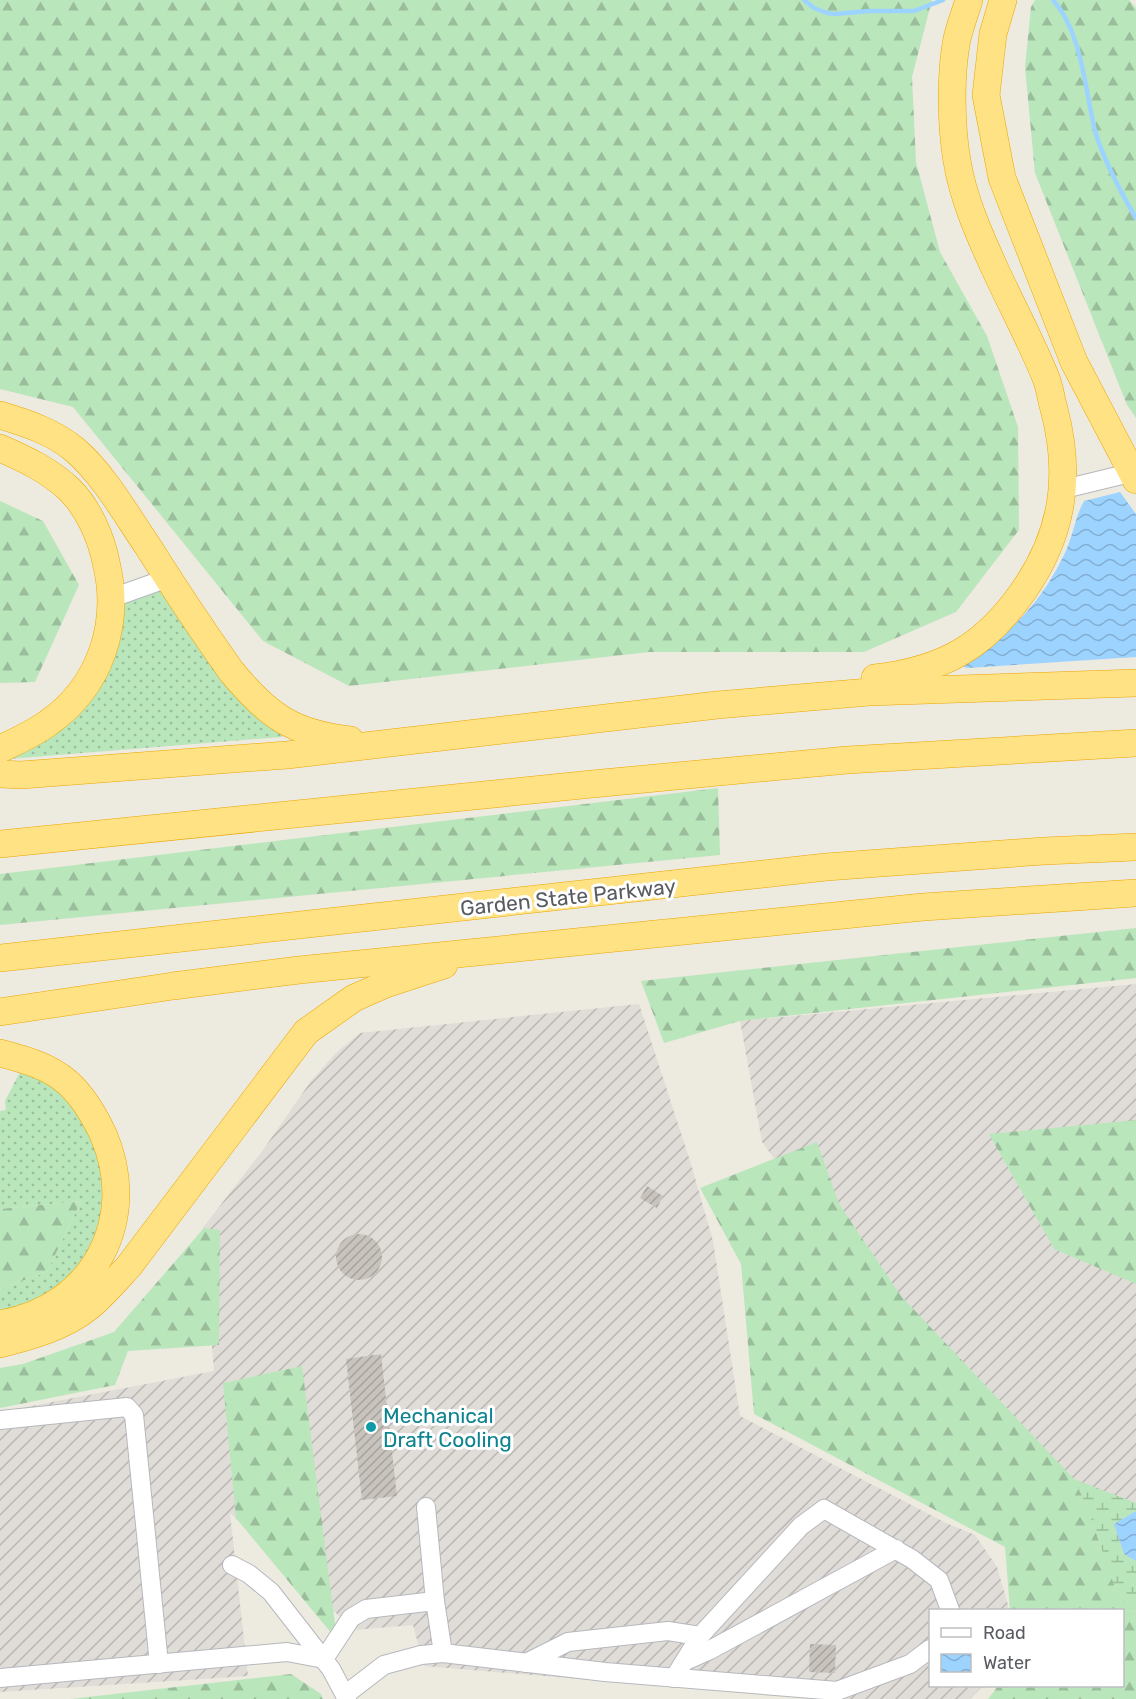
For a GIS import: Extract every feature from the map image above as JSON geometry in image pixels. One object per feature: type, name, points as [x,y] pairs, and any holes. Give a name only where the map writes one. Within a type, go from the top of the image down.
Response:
[{"type":"highway","points":[[717,705],[936,666],[965,651],[1008,613],[1029,583],[1048,549],[1064,489],[1064,455],[1046,380],[980,236],[957,161],[952,98],[957,40],[969,0]]},
{"type":"highway","points":[[1003,0],[993,34],[986,95],[1002,178],[1074,362],[1133,476]]},
{"type":"highway","points":[[0,415],[28,423],[74,449],[108,487],[231,671],[248,692],[269,712],[295,727],[330,738],[378,744]]},
{"type":"highway","points":[[0,447],[44,469],[71,492],[83,507],[103,547],[112,598],[110,628],[104,649],[80,693],[49,723],[0,749]]},
{"type":"highway","points":[[0,774],[21,775],[229,759],[717,705],[869,692],[1136,683]]},
{"type":"highway","points":[[0,844],[847,760],[1136,743]]},
{"type":"highway","name":"Garden State Parkway","points":[[0,958],[826,867],[1044,851],[1136,847]]},
{"type":"highway","points":[[0,1012],[172,986],[488,950],[922,907],[1136,893]]},
{"type":"highway","points":[[0,1344],[65,1323],[89,1308],[109,1288],[136,1256],[306,1032],[341,1006],[370,991],[488,950]]},
{"type":"highway","points":[[0,1053],[49,1070],[65,1080],[85,1101],[98,1122],[109,1148],[116,1177],[117,1203],[110,1234],[99,1258],[83,1280],[52,1307],[36,1316],[0,1324]]},
{"type":"street","points":[[1064,489],[1133,476]]},
{"type":"street","points":[[112,598],[168,578]]},
{"type":"street","points":[[0,1420],[127,1407],[134,1415],[159,1664]]},
{"type":"street","points":[[426,1507],[435,1601],[443,1653]]},
{"type":"street","points":[[674,1678],[700,1636],[801,1526],[824,1509],[912,1558],[939,1580],[949,1609]]},
{"type":"street","points":[[685,1661],[710,1650],[896,1550]]},
{"type":"street","points":[[232,1565],[249,1574],[271,1592],[324,1659],[346,1697],[384,1665],[421,1655],[443,1653],[674,1678],[837,1691],[910,1664],[929,1649]]},
{"type":"street","points":[[324,1659],[351,1618],[366,1609],[435,1601]]},
{"type":"street","points":[[526,1663],[568,1641],[668,1631],[700,1636]]},
{"type":"street","points":[[0,1678],[287,1652],[324,1659]]},
{"type":"shaded area","points":[[1136,984],[1136,1606],[856,1270],[762,1142],[740,1021]]},
{"type":"shaded area","points":[[639,1004],[691,1164],[713,1241],[740,1416],[946,1523],[975,1535],[997,1567],[1008,1609],[929,1609],[929,1687],[982,1687],[970,1699],[822,1699],[424,1666],[413,1625],[354,1630],[230,1513],[248,1676],[0,1692],[0,1412],[214,1371],[202,1229],[263,1150],[311,1081],[336,1053],[360,1033]]},
{"type":"green space","points":[[0,0],[932,0],[912,77],[916,162],[940,252],[987,336],[1018,427],[1019,530],[956,612],[864,652],[649,652],[349,686],[263,641],[73,407],[0,389]]},
{"type":"green space","points":[[1035,0],[1129,0],[1136,8],[1136,418],[1127,405],[1035,173],[1025,67],[1031,7]]},
{"type":"green space","points":[[0,501],[43,521],[79,585],[35,682],[0,683]]},
{"type":"green space","points":[[156,590],[162,591],[283,732],[282,737],[8,759],[116,649],[125,601]]},
{"type":"green space","points":[[718,788],[720,855],[0,925],[0,874]]},
{"type":"green space","points":[[1136,928],[1136,978],[740,1021],[664,1043],[641,981]]},
{"type":"green space","points":[[21,1070],[41,1078],[79,1109],[109,1187],[98,1242],[51,1297],[0,1314],[0,1289],[47,1272],[81,1201],[0,1209],[0,1111],[6,1110],[5,1101]]},
{"type":"green space","points":[[1136,1120],[1136,1284],[1054,1249],[989,1134]]},
{"type":"green space","points":[[817,1142],[839,1204],[901,1296],[1074,1479],[1086,1504],[1116,1590],[1136,1612],[1136,1699],[988,1699],[997,1687],[1124,1687],[1124,1609],[1010,1609],[1005,1547],[754,1414],[741,1264],[700,1188]]},
{"type":"green space","points":[[81,1201],[47,1272],[0,1289],[0,1209]]},
{"type":"green space","points":[[204,1228],[220,1230],[219,1345],[128,1351],[115,1385],[0,1408],[0,1368],[23,1364],[114,1332]]},
{"type":"green space","points":[[302,1366],[337,1640],[236,1518],[223,1383]]},
{"type":"green space","points":[[1074,1479],[1136,1503],[1136,1511],[1114,1524],[1124,1554],[1136,1561],[1136,1612],[1116,1590],[1086,1504]]},
{"type":"green space","points":[[291,1674],[321,1694],[323,1699],[70,1699]]},
{"type":"water","points":[[1120,492],[1136,514],[1136,657],[968,668],[960,666],[1008,630],[1045,589],[1065,553],[1084,501]]},
{"type":"water","points":[[1136,1511],[1136,1561],[1124,1554],[1114,1524]]},
{"type":"building","points":[[647,1186],[663,1196],[657,1208],[640,1198]]},
{"type":"building","points":[[359,1234],[375,1241],[382,1257],[375,1273],[359,1280],[343,1273],[336,1257],[343,1241]]},
{"type":"building","name":"Mechanical Draft Cooling","points":[[381,1354],[397,1496],[362,1500],[346,1359]]},
{"type":"building","points":[[810,1644],[836,1645],[835,1673],[809,1672]]},
{"type":"waterway","points":[[804,0],[814,8],[835,14],[914,11],[943,0]]},
{"type":"waterway","points":[[1053,0],[1063,13],[1076,45],[1095,131],[1103,153],[1118,187],[1136,218]]},
{"type":"place","name":"Mechanical Draft Cooling","points":[[371,1427]]}]
